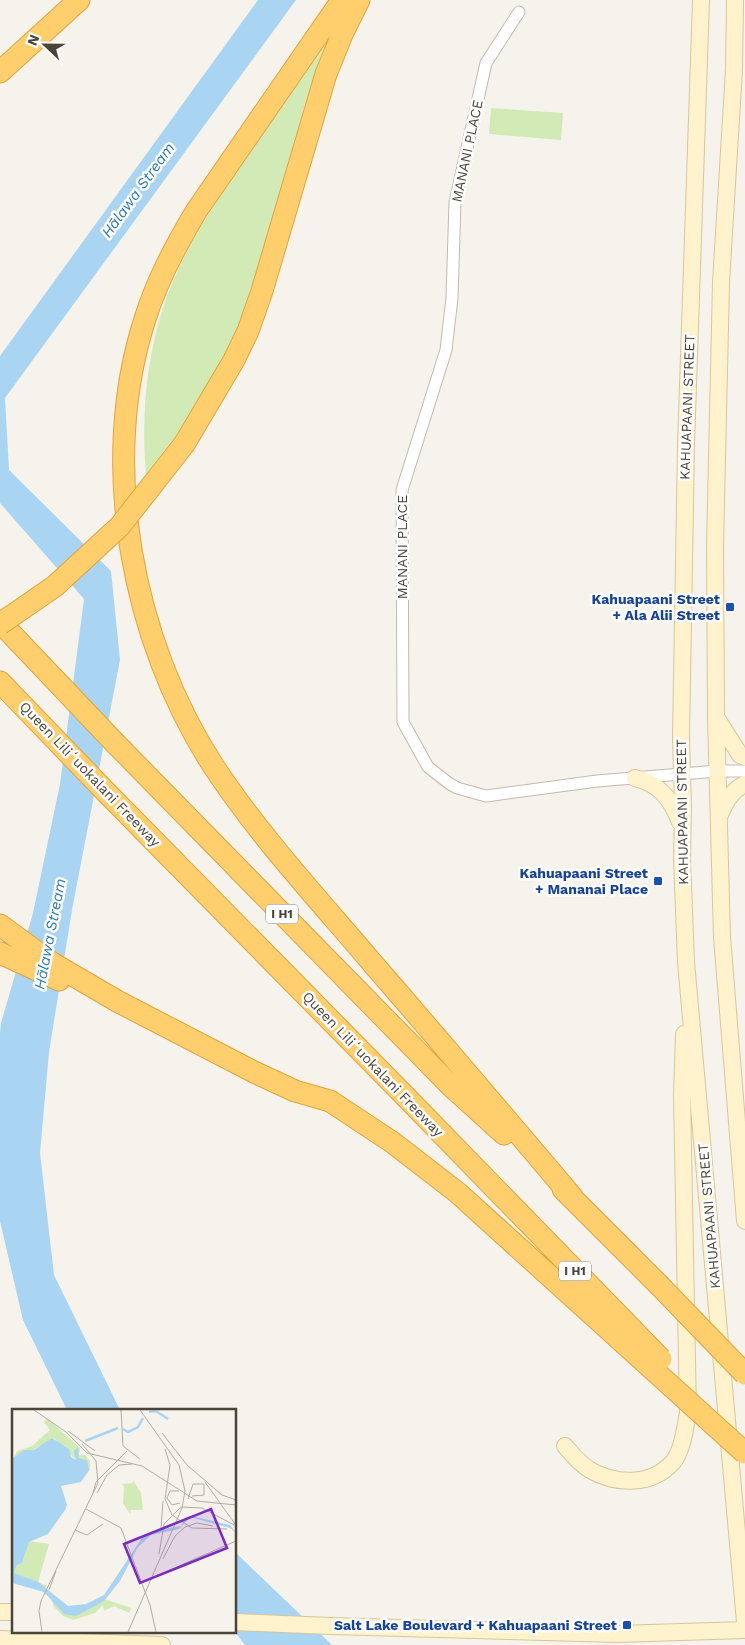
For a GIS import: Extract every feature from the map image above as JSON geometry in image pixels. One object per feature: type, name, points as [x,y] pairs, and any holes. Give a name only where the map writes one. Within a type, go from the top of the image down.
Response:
[{"type":"highway","points":[[0,72],[79,0]]},
{"type":"highway","points":[[342,0],[197,210],[158,282],[144,320],[126,406],[123,451],[131,553],[141,597],[160,657],[178,699],[213,765],[266,838],[573,1198]]},
{"type":"highway","points":[[0,623],[55,586],[120,526],[186,443],[234,360],[248,331],[266,276],[326,74],[358,0]]},
{"type":"highway","name":"I H1","points":[[0,623],[451,1086],[573,1198],[745,1374]]},
{"type":"highway","name":"Queen Liliʻuokalani Freeway","points":[[0,682],[745,1446]]},
{"type":"highway","points":[[3,927],[70,979]]},
{"type":"highway","points":[[0,953],[70,979],[295,1091],[330,1101],[392,1142],[458,1193],[745,1453]]},
{"type":"main road","name":"KAHUAPAANI STREET","points":[[702,0],[686,446],[682,859],[686,962],[745,1622]]},
{"type":"main road","points":[[735,0],[734,69],[721,282],[715,546],[716,716],[722,937],[745,1221]]},
{"type":"main road","points":[[716,716],[740,755],[745,757]]},
{"type":"main road","points":[[634,778],[655,785],[665,795],[674,806],[682,827]]},
{"type":"main road","points":[[720,815],[725,802],[737,788],[745,784]]},
{"type":"main road","points":[[565,1446],[577,1460],[591,1470],[609,1478],[628,1482],[646,1479],[663,1470],[674,1461],[682,1441],[688,1413],[682,1095],[686,962]]},
{"type":"main road","points":[[236,1622],[618,1634],[745,1630]]},
{"type":"main road","points":[[0,1639],[162,1645]]},
{"type":"street","name":"MANANI PLACE","points":[[519,12],[486,63],[455,202],[452,298],[446,350],[402,490],[403,722],[428,767],[457,788],[486,796],[634,778],[718,771],[745,771]]},
{"type":"green space","points":[[328,40],[304,107],[249,300],[233,340],[193,414],[146,474],[144,431],[146,388],[158,325],[172,284],[201,226],[213,207]]},
{"type":"green space","points":[[491,108],[563,113],[561,140],[489,134]]},
{"type":"water","name":"Hālawa Stream","points":[[258,0],[296,0],[5,398],[9,470],[111,571],[120,660],[72,910],[49,1052],[40,1153],[54,1275],[120,1409],[67,1409],[23,1320],[0,1221],[1,1023],[33,913],[60,784],[84,599],[0,503],[0,356]]},
{"type":"water","points":[[236,1553],[332,1645],[245,1645],[235,1632]]},
{"type":"place","name":"Kahuapaani Street + Ala Alii Street","points":[[730,607]]},
{"type":"place","name":"Kahuapaani Street + Mananai Place","points":[[658,881]]},
{"type":"place","name":"Salt Lake Boulevard + Kahuapaani Street","points":[[627,1625]]}]
